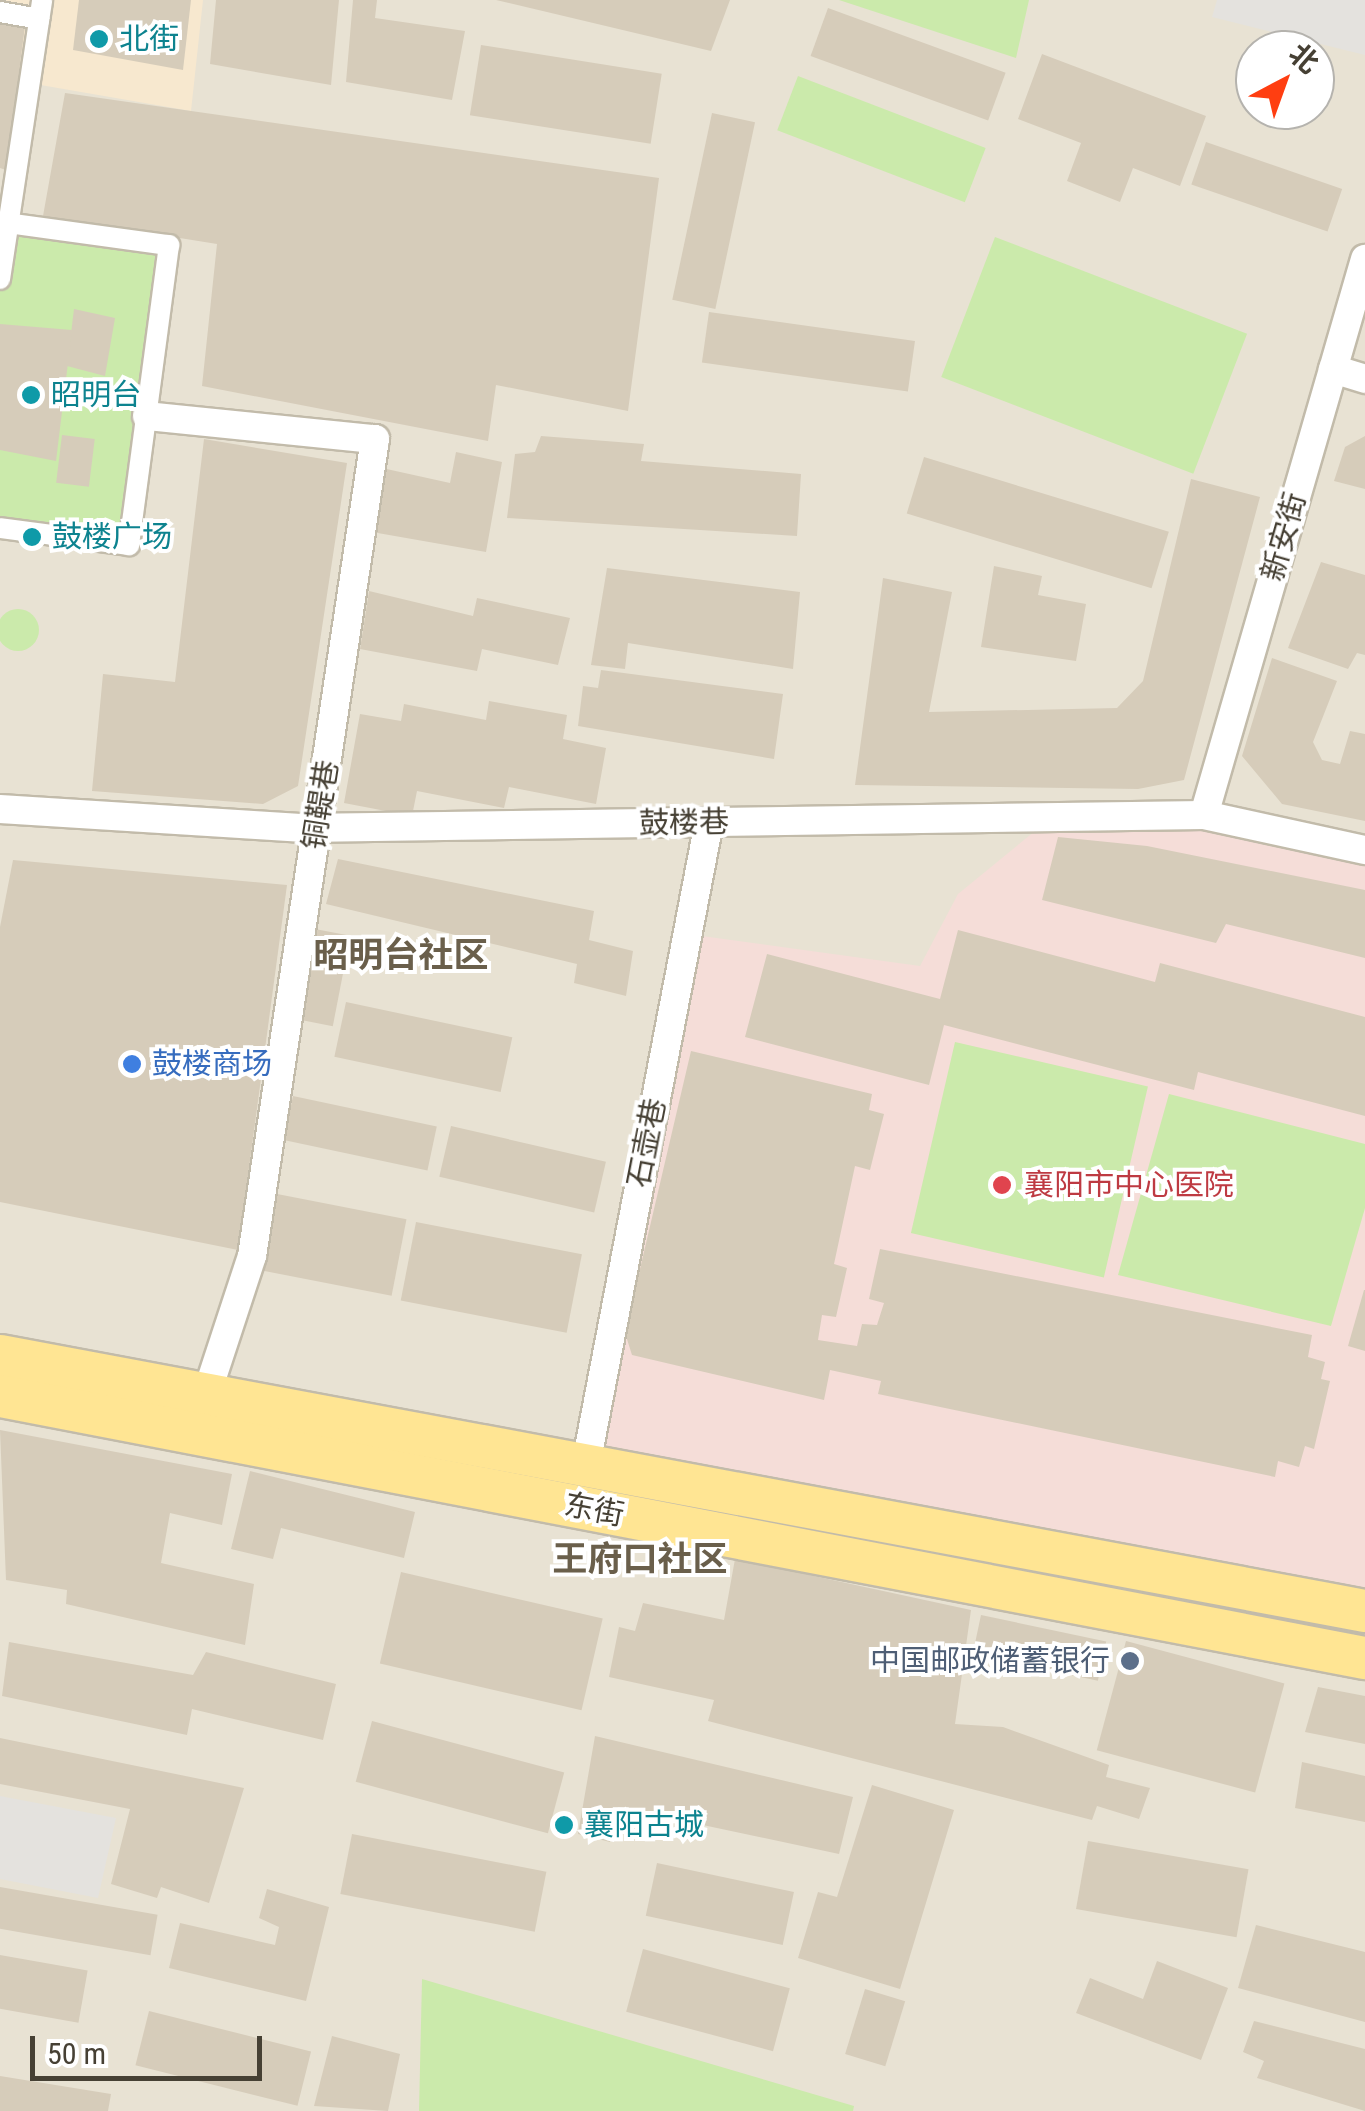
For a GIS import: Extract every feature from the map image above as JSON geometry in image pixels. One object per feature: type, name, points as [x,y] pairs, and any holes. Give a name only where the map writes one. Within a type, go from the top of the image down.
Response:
[{"type":"main road","name":"东街","points":[[0,1356],[1365,1611]]},
{"type":"main road","name":"东街","points":[[0,1396],[1365,1658]]},
{"type":"street","points":[[0,12],[41,10],[3,222],[0,279]]},
{"type":"street","points":[[0,528],[130,546],[169,245],[3,222]]},
{"type":"street","name":"新安街","points":[[1204,815],[1365,259]]},
{"type":"street","points":[[1333,370],[1365,378]]},
{"type":"street","name":"铜鞮巷","points":[[147,416],[376,439],[252,1256],[206,1393]]},
{"type":"street","name":"鼓楼巷","points":[[0,809],[318,828],[1204,815],[1365,850]]},
{"type":"street","name":"石壶巷","points":[[586,1464],[708,822]]},
{"type":"shaded area","points":[[0,0],[1365,0],[1365,2111],[0,2111]]},
{"type":"shaded area","name":"北街","points":[[0,0],[203,0],[191,111],[0,78]]},
{"type":"shaded area","points":[[1217,0],[1365,0],[1365,55],[1335,48],[1335,30],[1264,30],[1212,17]]},
{"type":"shaded area","name":"襄阳市中心医院","points":[[1204,815],[1365,850],[1365,1611],[586,1464],[687,934],[920,966],[958,894],[1051,818]]},
{"type":"shaded area","points":[[0,1796],[116,1818],[98,1898],[0,1879]]},
{"type":"green space","points":[[839,0],[1029,0],[1016,58]]},
{"type":"green space","points":[[798,76],[986,148],[965,202],[777,130]]},
{"type":"green space","points":[[0,222],[169,245],[129,545],[0,528]]},
{"type":"green space","points":[[995,237],[1247,334],[1193,474],[941,377]]},
{"type":"green space","points":[[18,609],[33,615],[39,630],[33,645],[18,651],[3,645],[-3,630],[3,615]]},
{"type":"green space","points":[[955,1042],[1148,1087],[1104,1278],[911,1233]]},
{"type":"green space","points":[[1169,1094],[1365,1144],[1365,1208],[1331,1326],[1118,1275]]},
{"type":"green space","points":[[422,1979],[854,2106],[853,2111],[419,2111]]},
{"type":"building","points":[[79,0],[191,0],[183,70],[73,50]]},
{"type":"building","points":[[216,0],[339,0],[331,85],[210,64]]},
{"type":"building","points":[[353,0],[377,0],[375,18],[465,31],[452,100],[346,82]]},
{"type":"building","points":[[496,0],[730,0],[711,51]]},
{"type":"building","points":[[828,8],[1006,73],[988,121],[811,56]]},
{"type":"building","points":[[0,17],[26,19],[6,170],[0,168]]},
{"type":"building","points":[[481,45],[662,74],[651,144],[470,115]]},
{"type":"building","points":[[1042,54],[1206,116],[1180,186],[1133,168],[1120,202],[1067,181],[1081,143],[1018,119]]},
{"type":"building","points":[[65,93],[659,178],[628,411],[496,385],[488,441],[202,386],[217,244],[43,216]]},
{"type":"building","points":[[712,113],[755,122],[715,309],[672,300]]},
{"type":"building","points":[[1206,142],[1342,189],[1328,231],[1191,185]]},
{"type":"building","points":[[74,309],[115,318],[105,376],[67,366]]},
{"type":"building","points":[[709,312],[915,341],[908,391],[702,363]]},
{"type":"building","name":"昭明台","points":[[0,324],[72,330],[56,461],[0,450]]},
{"type":"building","points":[[62,435],[95,439],[89,487],[56,483]]},
{"type":"building","points":[[541,436],[644,444],[641,461],[801,474],[797,536],[507,518],[515,454],[535,452]]},
{"type":"building","points":[[1365,436],[1365,489],[1334,481],[1345,447]]},
{"type":"building","points":[[204,439],[347,463],[298,786],[263,804],[92,791],[103,674],[175,682]]},
{"type":"building","points":[[456,452],[502,462],[486,552],[372,532],[382,468],[450,483]]},
{"type":"building","points":[[924,457],[1169,532],[1152,588],[907,513]]},
{"type":"building","points":[[1191,479],[1260,497],[1184,780],[1138,789],[855,785],[883,578],[952,592],[929,712],[1117,708],[1143,681]]},
{"type":"building","points":[[1321,562],[1365,575],[1365,655],[1357,653],[1348,669],[1288,648]]},
{"type":"building","points":[[994,566],[1042,576],[1038,595],[1086,604],[1076,661],[981,647]]},
{"type":"building","points":[[607,568],[800,592],[793,669],[628,643],[625,669],[591,665]]},
{"type":"building","points":[[369,591],[473,616],[477,598],[570,618],[558,665],[482,649],[477,671],[360,649]]},
{"type":"building","points":[[1272,658],[1337,681],[1313,742],[1322,760],[1340,764],[1350,731],[1365,734],[1365,821],[1282,804],[1242,756]]},
{"type":"building","points":[[601,670],[783,694],[774,759],[578,726],[583,686],[598,688]]},
{"type":"building","points":[[489,701],[567,715],[563,739],[606,748],[596,804],[509,787],[504,808],[417,791],[412,816],[344,803],[360,714],[401,721],[404,704],[486,720]]},
{"type":"building","points":[[1058,837],[1147,846],[1365,890],[1365,958],[1226,924],[1216,943],[1042,900]]},
{"type":"building","points":[[338,859],[594,911],[589,940],[633,951],[626,996],[574,983],[577,964],[326,904]]},
{"type":"building","name":"鼓楼商场","points":[[13,860],[287,885],[238,1250],[0,1202],[0,927]]},
{"type":"building","points":[[315,929],[350,936],[333,1026],[297,1019]]},
{"type":"building","points":[[958,930],[1155,982],[1160,963],[1365,1017],[1365,1116],[1198,1072],[1194,1090],[944,1025],[929,1085],[745,1037],[767,954],[940,999]]},
{"type":"building","points":[[346,1002],[512,1037],[501,1092],[334,1057]]},
{"type":"building","points":[[691,1051],[872,1094],[869,1110],[884,1114],[870,1170],[855,1166],[834,1264],[847,1268],[836,1317],[822,1315],[818,1340],[857,1346],[862,1324],[877,1325],[884,1303],[869,1299],[880,1249],[1312,1335],[1308,1357],[1325,1362],[1321,1379],[1330,1381],[1314,1449],[1305,1446],[1299,1467],[1278,1461],[1275,1477],[878,1394],[881,1381],[830,1370],[824,1400],[632,1355],[625,1333]]},
{"type":"building","points":[[293,1096],[437,1127],[427,1171],[284,1140]]},
{"type":"building","points":[[451,1126],[606,1162],[594,1212],[439,1177]]},
{"type":"building","points":[[272,1193],[406,1219],[392,1296],[257,1270]]},
{"type":"building","points":[[416,1222],[582,1254],[567,1333],[401,1301]]},
{"type":"building","points":[[1365,1290],[1365,1351],[1348,1346]]},
{"type":"building","points":[[0,1430],[232,1474],[222,1525],[170,1513],[161,1563],[254,1584],[245,1645],[66,1604],[67,1590],[6,1580]]},
{"type":"building","points":[[250,1471],[415,1512],[404,1558],[281,1528],[273,1559],[231,1549]]},
{"type":"building","points":[[735,1559],[971,1610],[955,1724],[1003,1727],[1109,1765],[1106,1777],[1150,1788],[1139,1819],[1097,1806],[1092,1820],[708,1721],[714,1700],[609,1677],[619,1627],[635,1631],[643,1603],[724,1620]]},
{"type":"building","points":[[401,1572],[603,1619],[582,1710],[380,1664]]},
{"type":"building","points":[[981,1615],[1106,1642],[1098,1681],[973,1654]]},
{"type":"building","points":[[1126,1641],[1284,1683],[1255,1793],[1097,1750]]},
{"type":"building","points":[[9,1642],[193,1675],[206,1652],[336,1684],[323,1740],[192,1709],[187,1735],[2,1696]]},
{"type":"building","points":[[1318,1687],[1365,1696],[1365,1744],[1305,1732]]},
{"type":"building","points":[[372,1721],[564,1773],[548,1833],[356,1782]]},
{"type":"building","points":[[595,1736],[853,1797],[839,1854],[618,1807],[610,1842],[578,1834]]},
{"type":"building","points":[[0,1738],[244,1788],[209,1903],[161,1887],[157,1898],[111,1884],[130,1809],[0,1784]]},
{"type":"building","points":[[1302,1762],[1365,1776],[1365,1822],[1295,1808]]},
{"type":"building","points":[[872,1785],[954,1810],[900,1989],[798,1958],[818,1892],[837,1897]]},
{"type":"building","points":[[352,1834],[546,1872],[535,1932],[340,1894]]},
{"type":"building","points":[[1088,1841],[1249,1869],[1237,1937],[1076,1909]]},
{"type":"building","points":[[657,1863],[794,1892],[783,1945],[646,1916]]},
{"type":"building","points":[[0,1887],[158,1915],[150,1955],[0,1929]]},
{"type":"building","points":[[267,1889],[329,1907],[306,2001],[169,1968],[180,1923],[275,1945],[279,1927],[259,1918]]},
{"type":"building","points":[[1256,1925],[1365,1952],[1365,2022],[1238,1988]]},
{"type":"building","points":[[643,1949],[790,1988],[773,2051],[626,2012]]},
{"type":"building","points":[[0,1955],[88,1970],[78,2023],[0,2009]]},
{"type":"building","points":[[1157,1961],[1228,1988],[1201,2060],[1076,2013],[1090,1978],[1143,1999]]},
{"type":"building","points":[[865,1989],[905,2001],[885,2066],[845,2054]]},
{"type":"building","points":[[149,2011],[311,2051],[297,2106],[135,2065]]},
{"type":"building","points":[[1254,2021],[1365,2049],[1365,2111],[1257,2078],[1264,2061],[1243,2052]]},
{"type":"building","points":[[332,2036],[400,2054],[388,2111],[314,2106]]},
{"type":"building","points":[[0,2076],[111,2094],[108,2111],[0,2111]]},
{"type":"place","name":"北街","points":[[99,39]]},
{"type":"place","name":"昭明台","points":[[31,395]]},
{"type":"place","name":"鼓楼广场","points":[[32,537]]},
{"type":"place","name":"鼓楼商场","points":[[132,1064]]},
{"type":"place","name":"襄阳市中心医院","points":[[1002,1185]]},
{"type":"place","name":"中国邮政储蓄银行","points":[[1130,1661]]},
{"type":"place","name":"襄阳古城","points":[[564,1825]]},
{"type":"district","name":"昭明台社区","points":[[401,956]]},
{"type":"district","name":"王府口社区","points":[[640,1560]]}]
